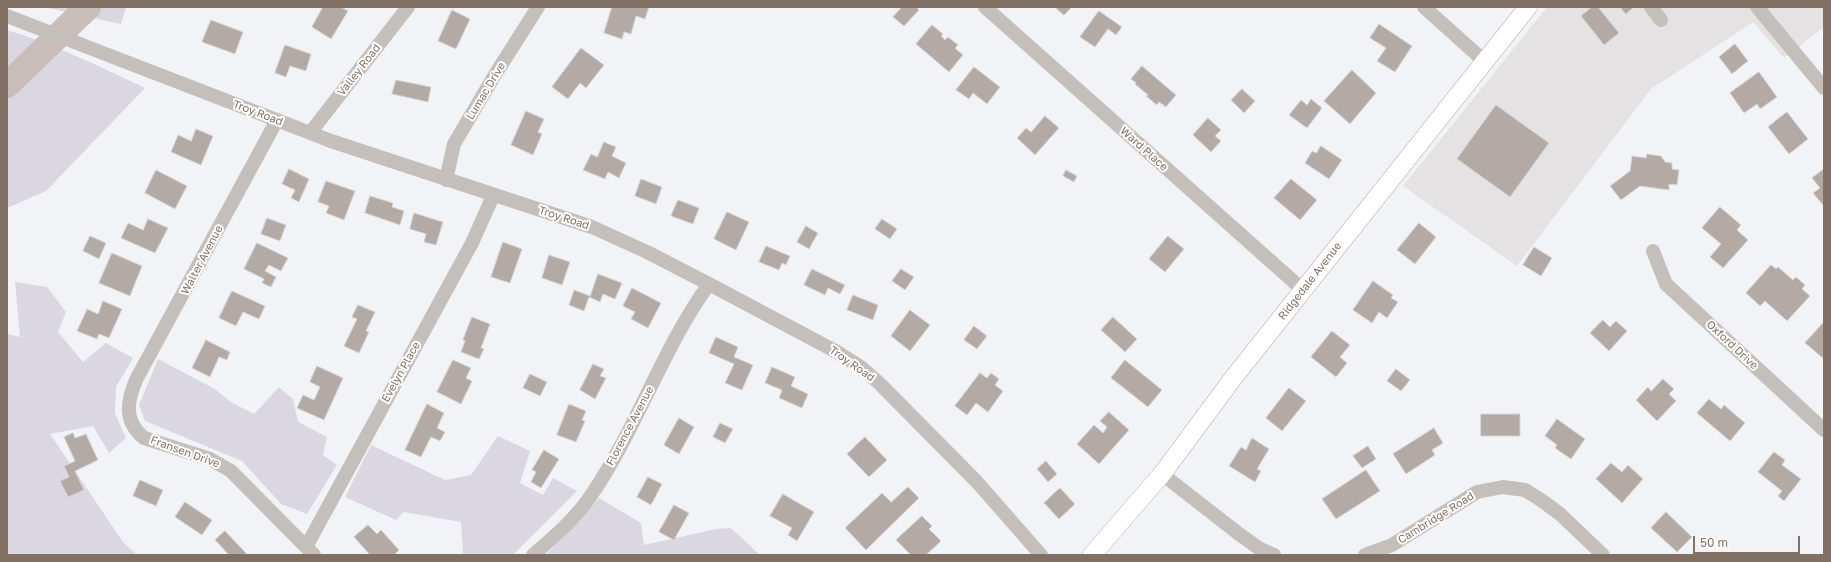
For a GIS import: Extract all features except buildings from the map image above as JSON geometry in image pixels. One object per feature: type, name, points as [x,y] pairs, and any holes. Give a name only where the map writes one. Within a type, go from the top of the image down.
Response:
[{"type":"main road","name":"Ridgedale Avenue","points":[[1092,555],[1162,474],[1234,377],[1528,7]]},
{"type":"street","name":"Valley Road","points":[[310,133],[408,7]]},
{"type":"street","name":"Lumac Drive","points":[[446,180],[454,144],[481,97],[538,7]]},
{"type":"street","name":"Ward Place","points":[[985,7],[1303,290]]},
{"type":"street","points":[[1424,7],[1484,61]]},
{"type":"street","points":[[1651,7],[1661,20]]},
{"type":"street","points":[[1757,7],[1824,88]]},
{"type":"street","name":"Troy Road","points":[[10,17],[310,133],[493,196],[592,227],[647,252],[709,284],[837,352],[862,368],[880,383],[977,482],[1041,555]]},
{"type":"street","name":"Walter Avenue","points":[[129,400],[137,378],[277,120]]},
{"type":"street","name":"Evelyn Place","points":[[310,551],[472,242],[493,196]]},
{"type":"street","name":"Oxford Drive","points":[[1653,251],[1666,284],[1824,430]]},
{"type":"street","name":"Florence Avenue","points":[[533,555],[573,517],[592,495],[652,386],[692,306],[709,284]]},
{"type":"street","name":"Fransen Drive","points":[[129,400],[129,415],[132,425],[144,438],[218,462],[231,471],[310,551]]},
{"type":"street","points":[[1162,474],[1239,534],[1260,549],[1274,555]]},
{"type":"street","name":"Cambridge Road","points":[[1365,555],[1392,545],[1477,492],[1503,487],[1525,490],[1541,500],[1560,514],[1604,555]]},
{"type":"shaded area","points":[[44,7],[126,7],[121,24]]},
{"type":"shaded area","points":[[1547,7],[1824,7],[1824,27],[1784,58],[1753,22],[1651,89],[1517,266],[1403,186]]},
{"type":"shaded area","points":[[7,30],[60,49],[145,88],[46,191],[7,208]]},
{"type":"shaded area","points":[[15,282],[47,287],[66,312],[58,332],[83,362],[106,343],[133,358],[116,387],[115,413],[126,438],[109,453],[93,426],[50,434],[123,542],[137,555],[7,555],[7,334],[20,337]]},
{"type":"shaded area","points":[[158,359],[215,389],[231,402],[254,414],[279,387],[293,399],[298,422],[327,437],[323,455],[337,465],[307,514],[281,504],[242,461],[145,421],[139,405]]},
{"type":"shaded area","points":[[498,436],[530,451],[520,483],[543,495],[553,478],[577,491],[513,555],[463,555],[461,522],[404,512],[396,520],[345,497],[371,445],[445,480],[471,475]]},
{"type":"shaded area","points":[[599,498],[641,523],[644,545],[716,529],[731,528],[760,555],[546,555]]},
{"type":"waterway","points":[[7,85],[88,7]]}]
